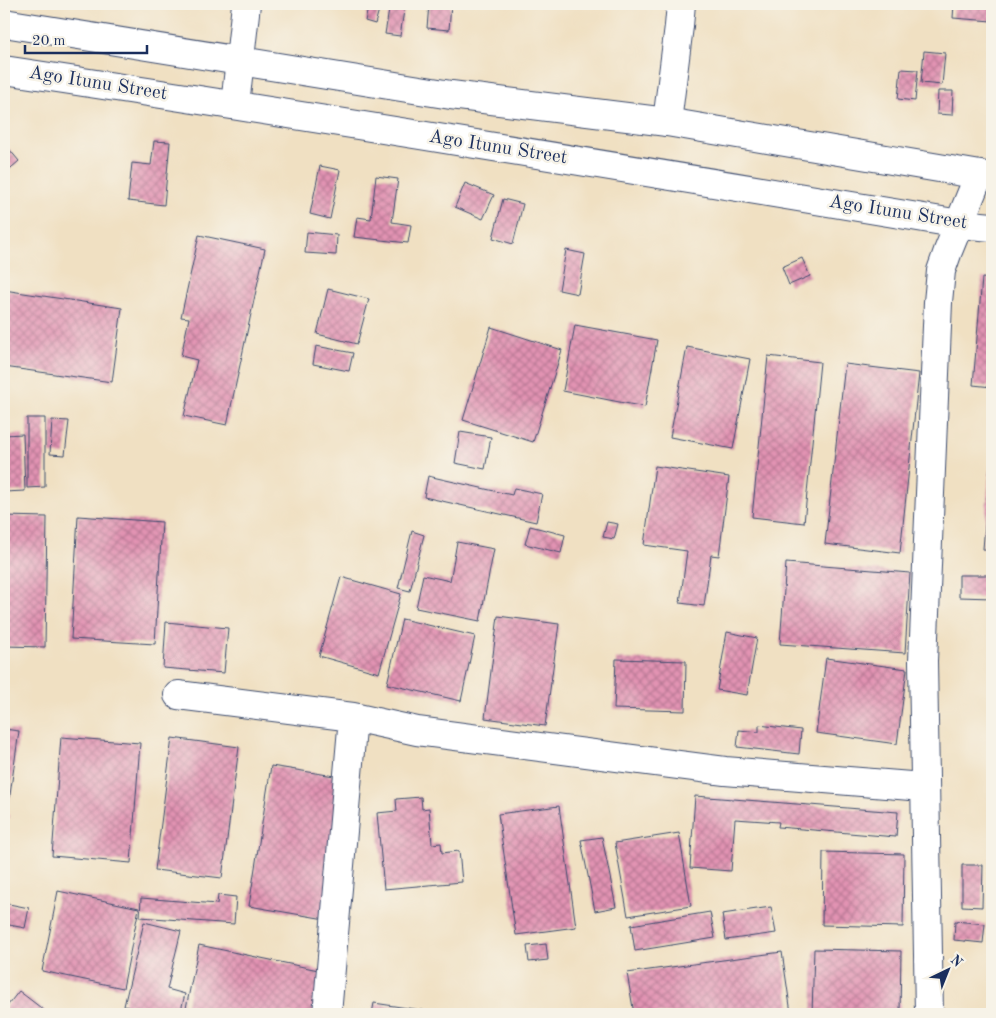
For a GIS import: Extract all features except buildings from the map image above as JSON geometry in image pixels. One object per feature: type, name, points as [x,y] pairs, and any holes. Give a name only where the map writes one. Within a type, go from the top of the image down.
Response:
[{"type":"street","points":[[235,105],[246,4]]},
{"type":"street","points":[[666,122],[680,26],[681,4]]},
{"type":"street","points":[[4,23],[450,95],[666,122],[986,176],[948,251],[941,271],[938,302],[922,661],[929,1014]]},
{"type":"street","name":"Ago Itunu Street","points":[[4,70],[235,105],[960,224],[992,227]]},
{"type":"street","points":[[178,695],[352,717],[417,731],[725,771],[924,787]]},
{"type":"street","points":[[327,1014],[352,717]]}]
